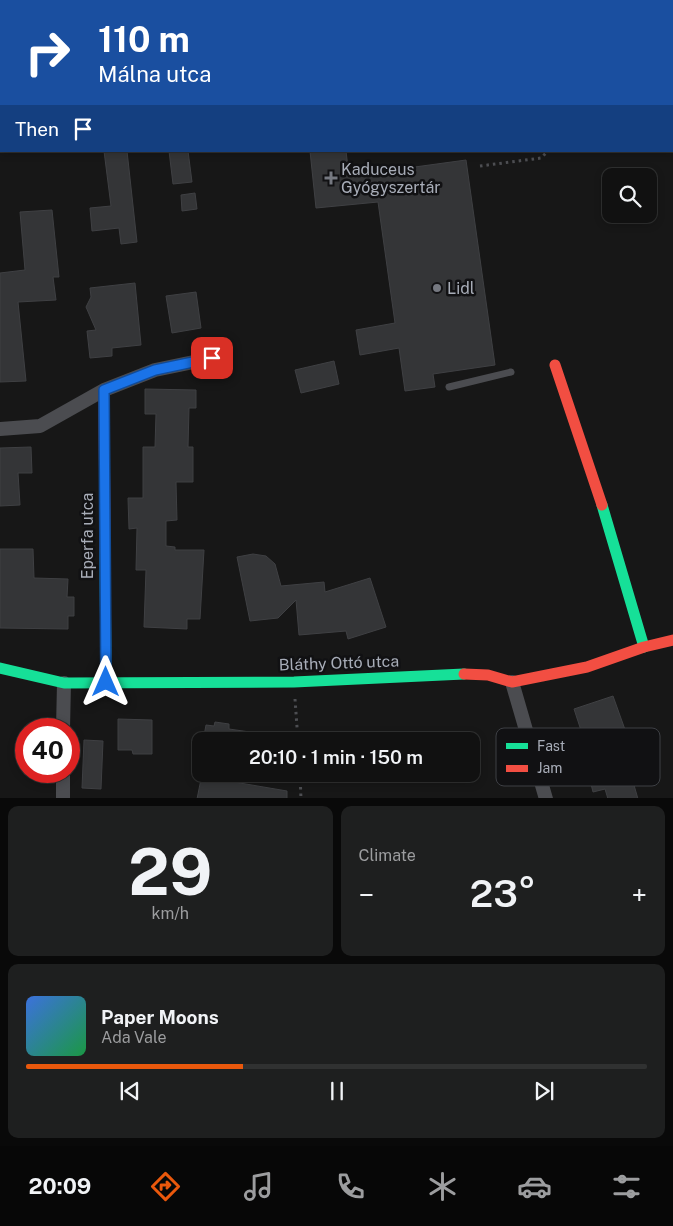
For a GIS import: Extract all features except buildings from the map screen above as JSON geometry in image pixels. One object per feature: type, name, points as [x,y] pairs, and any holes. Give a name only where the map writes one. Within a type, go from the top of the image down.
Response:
[{"type":"street","points":[[0,429],[40,426],[104,390],[155,370],[212,358]]},
{"type":"street","points":[[556,365],[580,429],[604,517],[644,647]]},
{"type":"street","name":"Eperfa utca","points":[[104,390],[106,682]]},
{"type":"street","name":"Bláthy Ottó utca","points":[[0,668],[64,683],[294,682],[466,674],[488,675],[512,682],[587,667],[644,647],[673,640]]},
{"type":"street","points":[[512,682],[525,728]]},
{"type":"street","points":[[63,718],[64,683]]},
{"type":"street","points":[[62,798],[63,783]]},
{"type":"street","points":[[542,786],[546,798]]},
{"type":"lane","points":[[449,387],[511,372]]},
{"type":"path","points":[[480,166],[541,158],[547,152]]},
{"type":"path","points":[[294,682],[297,732]]},
{"type":"path","points":[[301,782],[302,798]]},
{"type":"traffic: fast","points":[[602,505],[644,647]]},
{"type":"traffic: fast","points":[[105,549],[106,683]]},
{"type":"traffic: fast","points":[[0,668],[64,683],[294,682],[464,674]]},
{"type":"traffic: jam","points":[[555,365],[602,505]]},
{"type":"traffic: jam","points":[[104,390],[105,549]]},
{"type":"traffic: jam","points":[[464,674],[488,675],[512,682],[587,667],[644,647],[673,640]]},
{"type":"place","name":"Kaduceus Gyógyszertár","points":[[331,178]]},
{"type":"place","name":"Lidl","points":[[437,288]]},
{"type":"route","points":[[106,682],[104,390],[155,370],[212,358]]}]
